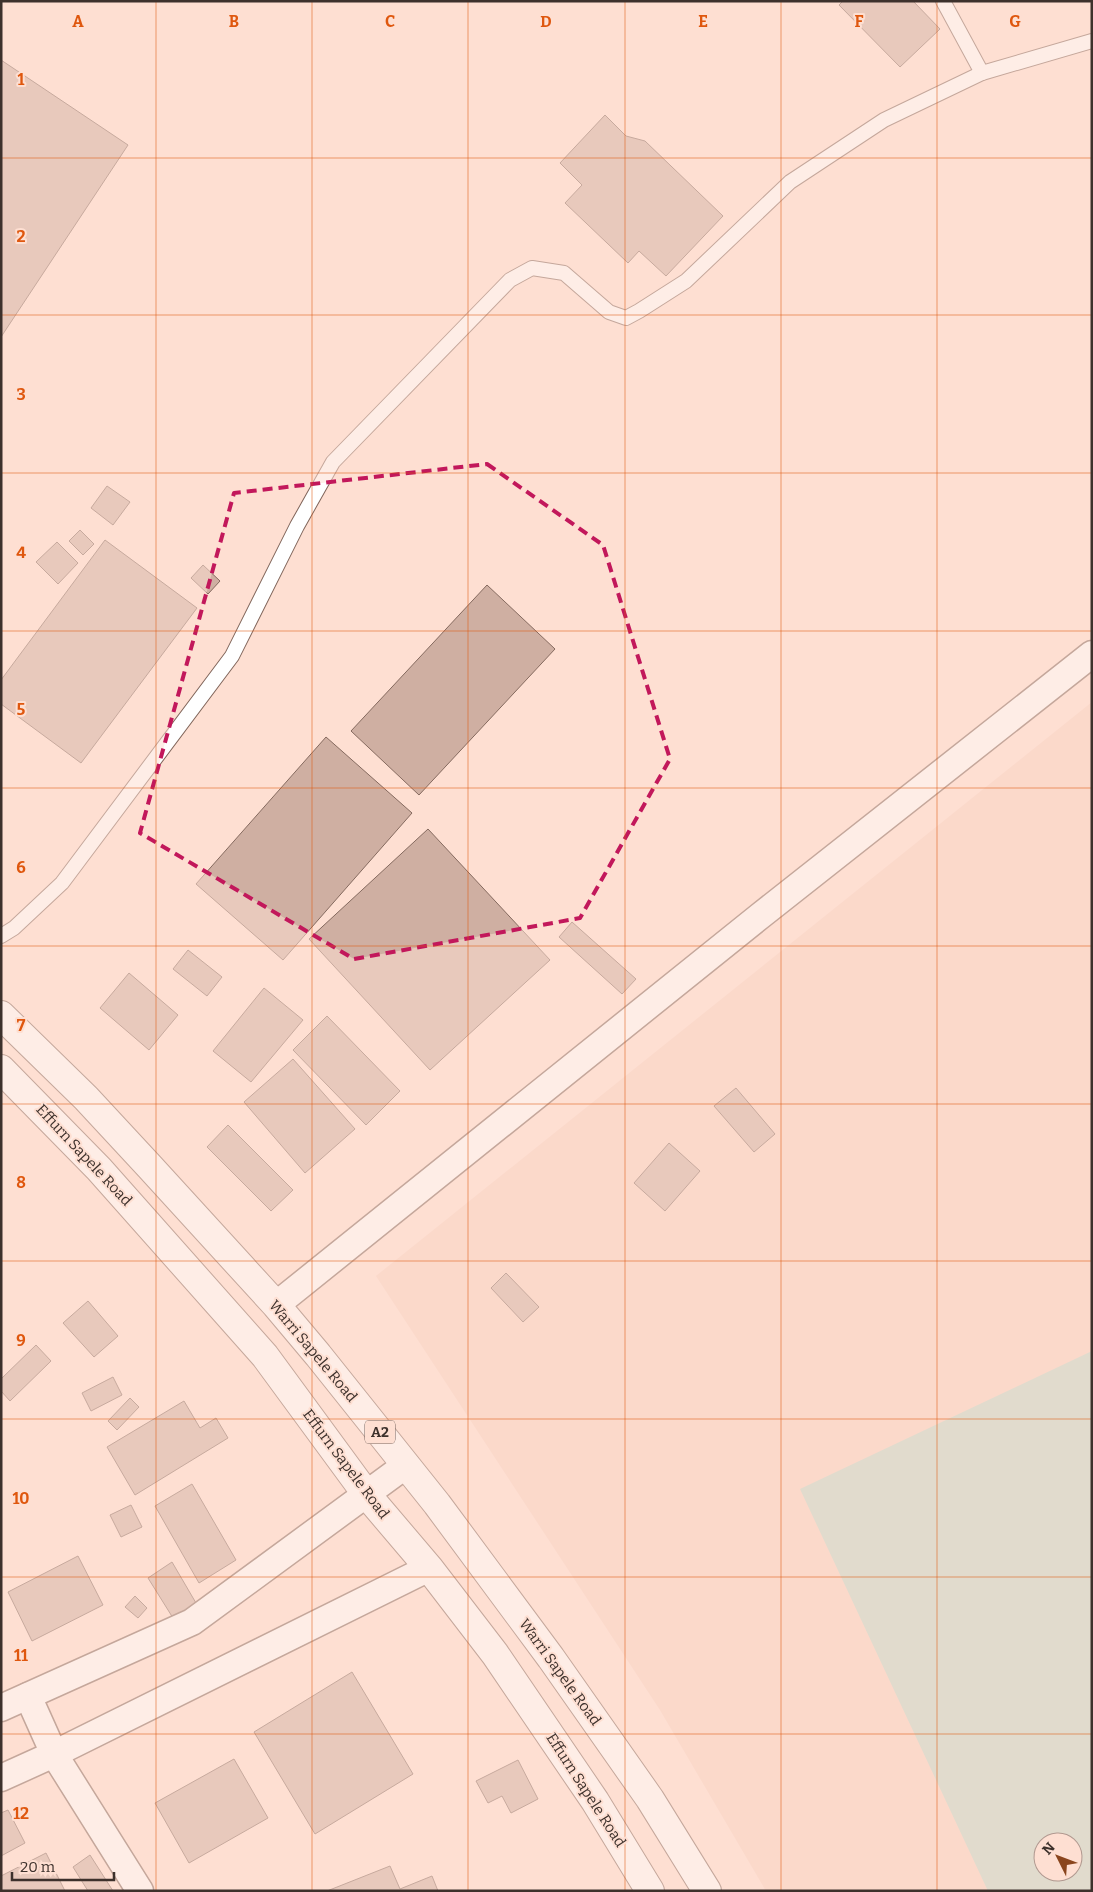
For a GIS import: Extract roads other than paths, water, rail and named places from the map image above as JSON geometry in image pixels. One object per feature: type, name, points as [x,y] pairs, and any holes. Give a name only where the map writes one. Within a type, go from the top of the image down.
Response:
[{"type":"highway","name":"Warri Sapele Road","points":[[1,1014],[126,1141],[276,1305],[406,1465],[551,1658],[650,1799],[707,1891]]},
{"type":"highway","name":"Effurn Sapele Road","points":[[1,1069],[99,1169],[265,1356],[367,1495],[429,1568],[495,1654],[595,1801],[650,1891]]},
{"type":"highway","points":[[99,1169],[126,1141]]},
{"type":"street","points":[[276,1305],[744,928],[1092,654]]},
{"type":"street","points":[[1,1708],[192,1622],[406,1465]]},
{"type":"street","points":[[1,1778],[54,1754],[429,1568]]},
{"type":"street","points":[[28,1696],[54,1754],[140,1891]]},
{"type":"lane","points":[[943,1],[982,73]]},
{"type":"lane","points":[[1,936],[14,928],[62,883],[232,656],[297,526],[333,462],[510,280],[532,268],[564,273],[610,312],[626,318],[639,312],[686,281],[790,182],[884,120],[982,73],[1092,41]]}]
